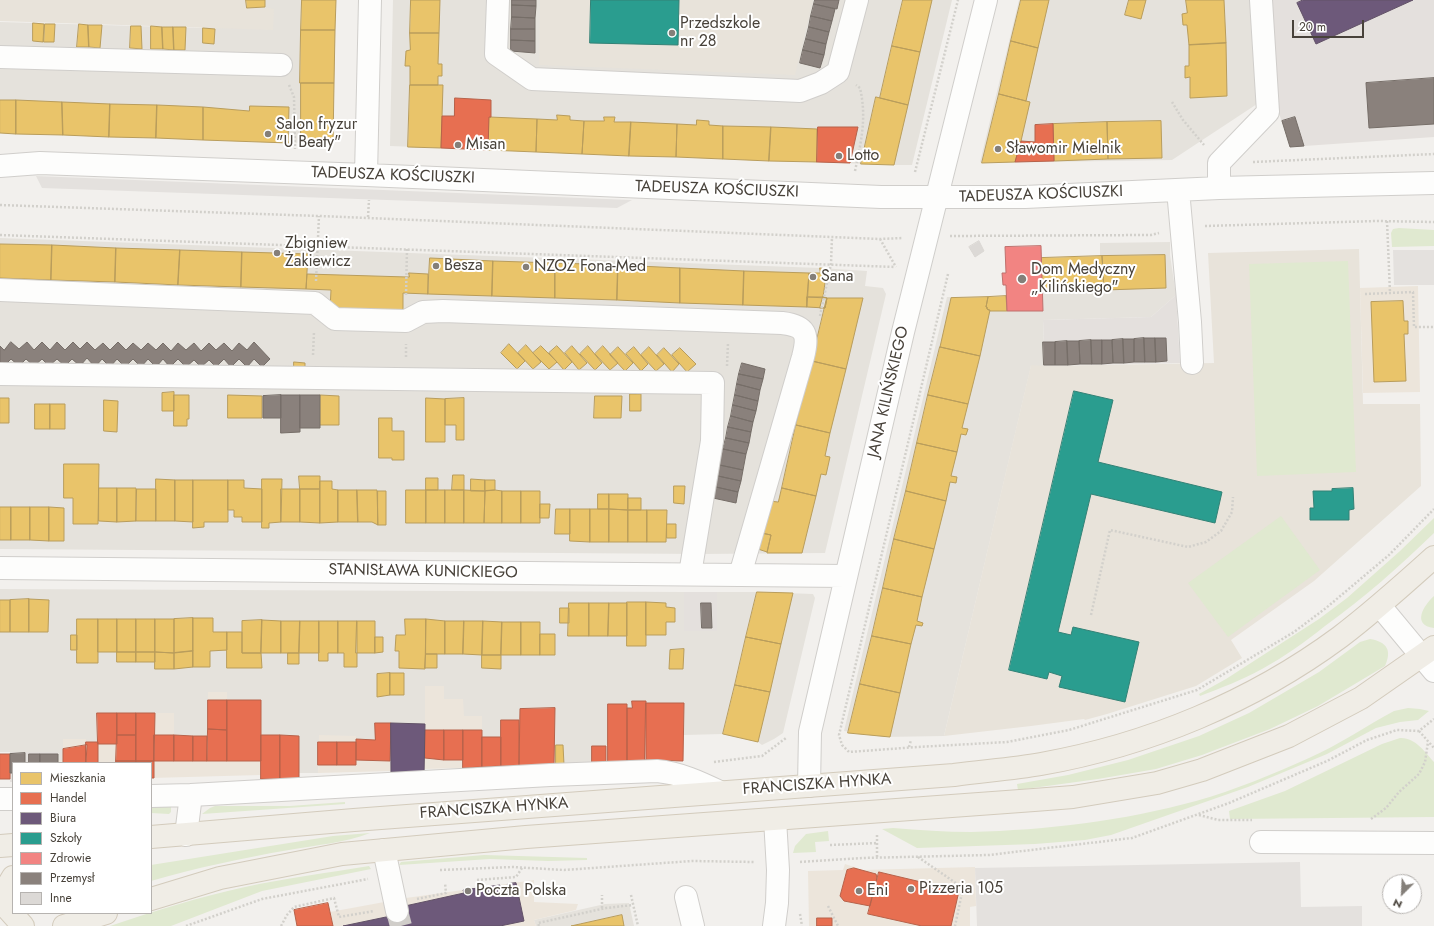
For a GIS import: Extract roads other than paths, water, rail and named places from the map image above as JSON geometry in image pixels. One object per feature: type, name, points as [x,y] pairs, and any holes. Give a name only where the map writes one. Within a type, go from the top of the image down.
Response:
[{"type":"main road","points":[[1380,606],[1434,557]]},
{"type":"main road","name":"FRANCISZKA HYNKA","points":[[152,837],[354,820],[954,775],[1041,764],[1130,743],[1186,723],[1246,696],[1299,665],[1339,638],[1380,606]]},
{"type":"main road","name":"FRANCISZKA HYNKA","points":[[152,899],[220,878],[342,854],[526,837],[1042,800],[1073,797],[1157,783],[1202,770],[1289,736],[1361,698],[1430,658]]},
{"type":"main road","points":[[0,846],[12,845]]},
{"type":"main road","points":[[12,878],[6,887],[7,908],[12,913]]},
{"type":"main road","points":[[13,914],[24,926]]},
{"type":"main road","points":[[64,926],[103,914]]},
{"type":"street","points":[[366,175],[370,0]]},
{"type":"street","points":[[498,0],[496,54],[532,79],[800,91],[821,83],[838,72],[857,0]]},
{"type":"street","name":"JANA KILIŃSKIEGO","points":[[809,786],[810,732],[903,332],[986,0]]},
{"type":"street","points":[[1219,188],[1219,163],[1268,112],[1261,0]]},
{"type":"street","points":[[0,58],[281,64]]},
{"type":"street","name":"TADEUSZA KOŚCIUSZKI","points":[[0,166],[40,163],[881,197],[1032,196],[1219,188],[1434,183]]},
{"type":"street","points":[[1178,190],[1190,322],[1192,363]]},
{"type":"street","points":[[0,290],[315,303],[335,319],[406,320],[423,312],[443,311],[728,321],[792,324],[800,327],[804,332],[806,340],[803,357],[740,574]]},
{"type":"street","points":[[0,374],[713,383],[712,441],[690,574]]},
{"type":"street","name":"STANISŁAWA KUNICKIEGO","points":[[0,568],[846,576]]},
{"type":"street","name":"FRANCISZKA HYNKA","points":[[1380,606],[1430,658]]},
{"type":"street","points":[[152,796],[542,775],[657,771],[672,772],[690,778],[720,792]]},
{"type":"street","points":[[186,835],[191,794]]},
{"type":"street","points":[[0,799],[12,798]]},
{"type":"street","points":[[774,926],[777,903],[778,870],[775,819]]},
{"type":"street","points":[[1261,842],[1434,843]]},
{"type":"street","points":[[384,850],[397,911]]},
{"type":"street","points":[[686,897],[692,926]]},
{"type":"tunnel","points":[[397,911],[401,926]]},
{"type":"place","name":"Przedszkole nr 28","points":[[672,33]]},
{"type":"place","name":"Salon fryzur \"U Beaty\"","points":[[268,134]]},
{"type":"place","name":"Misan","points":[[458,145]]},
{"type":"place","name":"Sławomir Mielnik","points":[[998,149]]},
{"type":"place","name":"Lotto","points":[[839,156]]},
{"type":"place","name":"Zbigniew Żakiewicz","points":[[277,253]]},
{"type":"place","name":"Besza","points":[[436,266]]},
{"type":"place","name":"NZOZ Fona-Med","points":[[526,267]]},
{"type":"place","name":"Sana","points":[[813,277]]},
{"type":"place","name":"Dom Medyczny „Kilińskiego\"","points":[[1022,279]]},
{"type":"place","name":"Pizzeria 105","points":[[911,889]]},
{"type":"place","name":"Poczta Polska","points":[[468,891]]},
{"type":"place","name":"Eni","points":[[859,891]]}]
